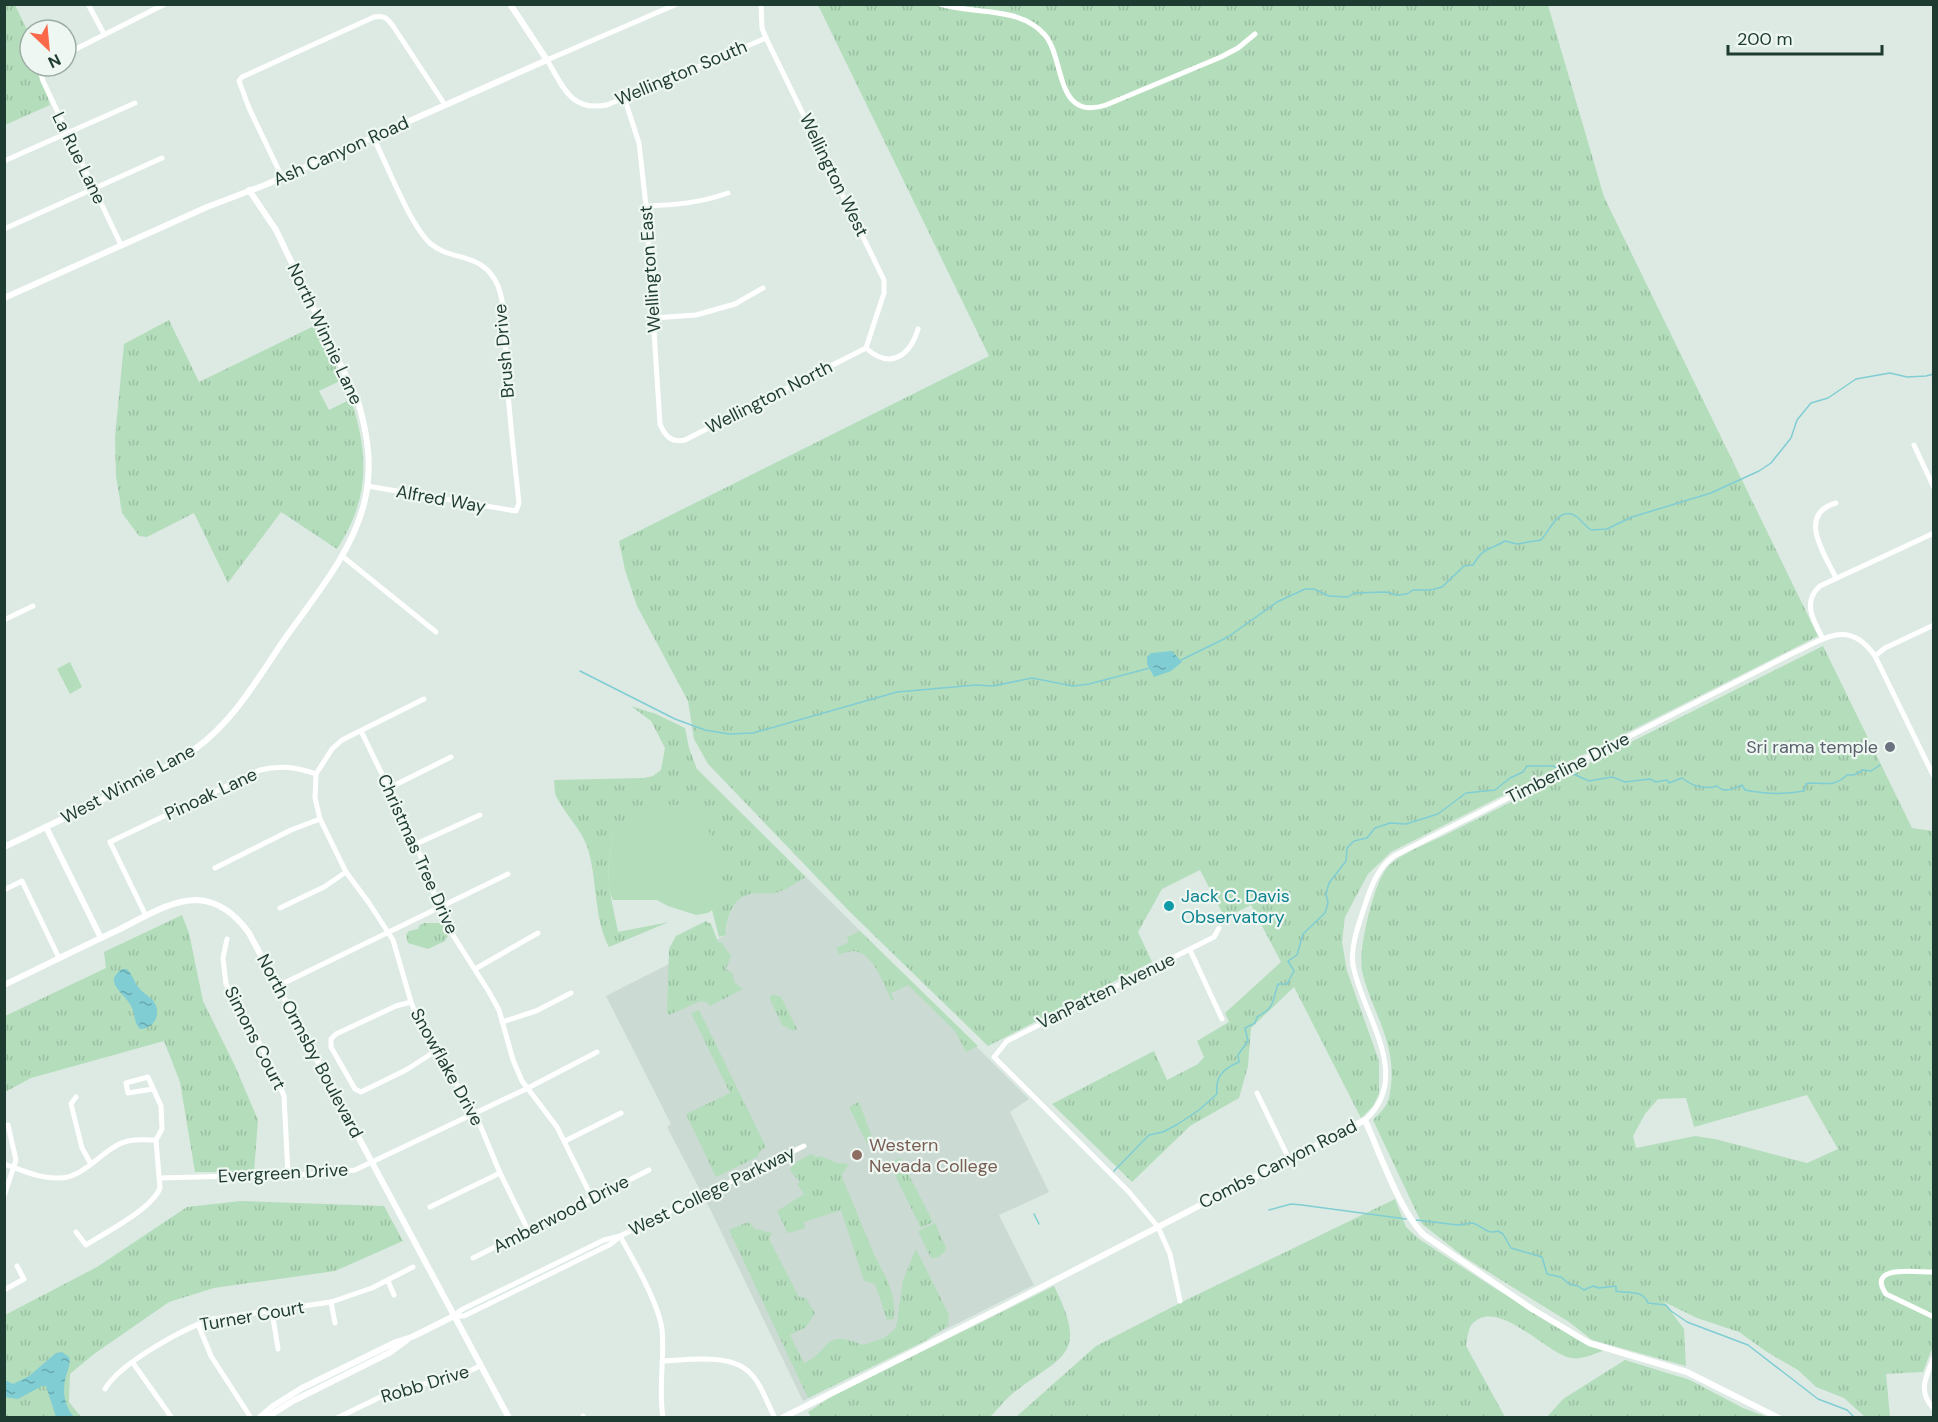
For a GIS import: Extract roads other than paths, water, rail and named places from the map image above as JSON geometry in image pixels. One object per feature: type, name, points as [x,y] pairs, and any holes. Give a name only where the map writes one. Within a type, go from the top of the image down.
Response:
[{"type":"street","points":[[88,4],[104,34]]},
{"type":"street","points":[[78,48],[165,4]]},
{"type":"street","points":[[510,4],[547,60]]},
{"type":"street","name":"Ash Canyon Road","points":[[4,298],[207,207],[282,177],[677,4]]},
{"type":"street","name":"Wellington West","points":[[761,4],[762,28],[766,38],[884,280],[884,293],[866,348]]},
{"type":"street","points":[[940,4],[1000,12],[1039,30],[1049,43],[1068,94],[1077,104],[1093,108],[1106,105],[1221,57],[1238,48],[1256,34]]},
{"type":"street","points":[[282,177],[249,108],[239,81],[242,77],[374,17],[385,17],[393,26],[445,105]]},
{"type":"street","name":"Wellington South","points":[[547,60],[568,94],[579,103],[599,106],[766,38]]},
{"type":"street","name":"La Rue Lane","points":[[42,78],[121,245]]},
{"type":"street","name":"Wellington East","points":[[624,97],[639,143],[646,206],[660,424],[664,433],[672,440]]},
{"type":"street","points":[[4,161],[135,103]]},
{"type":"street","name":"Brush Drive","points":[[374,137],[419,231],[432,245],[441,250],[463,256],[484,266],[498,285],[519,503],[516,511]]},
{"type":"street","points":[[4,229],[162,158]]},
{"type":"street","name":"North Winnie Lane","points":[[249,190],[276,230],[358,401],[368,445],[367,486],[360,517],[342,556]]},
{"type":"street","points":[[646,206],[688,204],[728,193]]},
{"type":"street","points":[[653,318],[696,315],[735,304],[763,288]]},
{"type":"street","points":[[866,348],[878,357],[898,357],[909,349],[918,329]]},
{"type":"street","name":"Wellington North","points":[[672,440],[685,440],[866,348]]},
{"type":"street","points":[[1914,445],[1934,488]]},
{"type":"street","name":"Alfred Way","points":[[367,486],[516,511]]},
{"type":"street","points":[[1836,503],[1821,510],[1815,525],[1817,538],[1836,578]]},
{"type":"street","points":[[1823,639],[1813,620],[1810,602],[1812,593],[1836,578],[1934,533]]},
{"type":"street","points":[[342,556],[436,632]]},
{"type":"street","name":"West Winnie Lane","points":[[4,847],[176,762],[204,742],[240,705],[342,556]]},
{"type":"street","points":[[4,620],[33,606]]},
{"type":"street","points":[[1875,656],[1885,648],[1934,625]]},
{"type":"street","name":"Timberline Drive","points":[[1365,1120],[1383,1097],[1385,1077],[1379,1038],[1357,980],[1352,955],[1367,897],[1378,872],[1385,863],[1404,851],[1823,639],[1838,634],[1853,636],[1861,640],[1875,656],[1934,777]]},
{"type":"street","points":[[316,774],[332,749],[342,740],[424,699]]},
{"type":"street","name":"Christmas Tree Drive","points":[[361,731],[417,844],[444,921],[489,992],[502,1022],[513,1060],[526,1089],[557,1127],[592,1198]]},
{"type":"street","points":[[389,788],[451,757]]},
{"type":"street","name":"Pinoak Lane","points":[[146,916],[110,842],[260,770],[283,766],[316,774]]},
{"type":"street","name":"Snowflake Drive","points":[[316,774],[315,798],[320,819],[346,872],[388,932],[399,957],[411,1002],[421,1028],[434,1052],[475,1113],[500,1173],[528,1230]]},
{"type":"street","points":[[417,844],[480,815]]},
{"type":"street","points":[[215,868],[291,830],[320,819]]},
{"type":"street","points":[[46,827],[101,938]]},
{"type":"street","points":[[280,908],[324,887],[346,872]]},
{"type":"street","points":[[278,986],[508,874]]},
{"type":"street","points":[[4,890],[22,881],[59,958]]},
{"type":"street","name":"North Ormsby Boulevard","points":[[4,985],[146,916],[180,902],[198,900],[218,904],[238,918],[249,933],[278,986],[508,1418]]},
{"type":"street","name":"VanPatten Avenue","points":[[1158,1227],[1129,1192],[994,1057],[1007,1041],[1190,950],[1214,937],[1219,928]]},
{"type":"street","points":[[475,969],[499,953],[538,933]]},
{"type":"street","name":"Simons Court","points":[[227,939],[223,958],[226,984],[272,1066],[285,1096],[288,1174]]},
{"type":"street","points":[[1190,950],[1222,1019]]},
{"type":"street","points":[[502,1022],[536,1011],[571,993]]},
{"type":"street","points":[[411,1002],[396,1006],[336,1034],[331,1039],[331,1047],[355,1089],[361,1092],[406,1070],[434,1052]]},
{"type":"street","name":"Evergreen Drive","points":[[159,1178],[345,1172],[373,1163],[597,1052]]},
{"type":"street","points":[[76,1232],[86,1245],[146,1207],[157,1195],[160,1188],[156,1140],[162,1130],[161,1106],[148,1077],[126,1083],[128,1093],[153,1089]]},
{"type":"street","points":[[1257,1093],[1289,1158]]},
{"type":"street","points":[[76,1098],[71,1104],[82,1148],[91,1164]]},
{"type":"street","points":[[565,1141],[621,1113]]},
{"type":"street","name":"Combs Canyon Road","points":[[782,1418],[1365,1120],[1405,1209],[1414,1224],[1424,1234],[1532,1309],[1590,1343],[1687,1372],[1779,1418]]},
{"type":"street","points":[[4,1196],[16,1155],[8,1125]]},
{"type":"street","points":[[4,1164],[46,1178],[60,1179],[75,1174],[114,1147],[128,1141],[156,1140]]},
{"type":"street","name":"West College Parkway","points":[[266,1418],[293,1401],[389,1353],[412,1337],[454,1316],[461,1310],[604,1240],[620,1236],[804,1146]]},
{"type":"street","name":"Amberwood Drive","points":[[473,1258],[649,1170]]},
{"type":"street","points":[[430,1207],[500,1173]]},
{"type":"street","points":[[1158,1227],[1170,1254],[1180,1301]]},
{"type":"street","points":[[620,1236],[658,1316],[662,1330],[661,1402],[663,1418]]},
{"type":"street","name":"Turner Court","points":[[105,1389],[111,1378],[165,1341],[198,1324],[213,1319],[331,1302],[388,1281],[425,1261]]},
{"type":"street","points":[[4,1290],[24,1280],[17,1266]]},
{"type":"street","points":[[1934,1272],[1893,1271],[1882,1281],[1883,1289],[1887,1294],[1934,1317]]},
{"type":"street","points":[[388,1281],[394,1294]]},
{"type":"street","points":[[331,1302],[335,1323]]},
{"type":"street","points":[[272,1311],[278,1349]]},
{"type":"street","points":[[198,1324],[210,1356],[251,1418]]},
{"type":"street","name":"West College Parkway","points":[[259,1418],[273,1406],[302,1388],[396,1342],[412,1337]]},
{"type":"street","points":[[1934,1357],[1923,1387],[1926,1399],[1934,1409]]},
{"type":"street","points":[[662,1361],[720,1360],[740,1364],[751,1374],[775,1418]]},
{"type":"street","points":[[133,1363],[172,1418]]},
{"type":"street","name":"Robb Drive","points":[[338,1418],[395,1390],[457,1377],[480,1366]]},
{"type":"water","points":[[1172,651],[1182,662],[1171,671],[1154,677],[1147,664],[1147,657],[1151,653]]},
{"type":"water","points":[[122,969],[127,969],[138,987],[153,1000],[156,1007],[157,1016],[153,1024],[145,1028],[140,1029],[131,1006],[114,983],[116,974]]},
{"type":"water","points":[[62,1352],[70,1360],[64,1392],[68,1408],[74,1417],[56,1417],[46,1386],[18,1399],[5,1397],[5,1380],[13,1384],[29,1376],[56,1353]]},
{"type":"waterway","points":[[1181,660],[1228,637],[1277,602],[1305,589],[1314,589],[1329,596],[1348,597],[1354,593],[1386,592],[1397,595],[1407,594],[1413,590],[1431,590],[1442,587],[1464,566],[1473,565],[1484,551],[1505,541],[1517,544],[1541,540],[1556,520],[1565,514],[1577,517],[1591,530],[1607,529],[1632,517],[1711,493],[1771,463],[1791,438],[1797,420],[1811,403],[1828,398],[1856,379],[1890,373],[1907,377],[1934,374]]},
{"type":"waterway","points":[[580,671],[675,719],[705,730],[729,734],[753,733],[897,692],[976,685],[993,686],[1032,678],[1073,686],[1150,668]]},
{"type":"waterway","points":[[1569,772],[1589,781],[1612,777],[1625,782],[1650,779],[1656,782],[1667,780],[1669,783],[1682,778],[1703,787],[1717,786],[1726,790],[1742,785],[1745,790],[1782,793],[1804,791],[1806,784],[1809,783],[1834,783],[1847,775],[1854,775],[1863,770],[1871,771],[1880,765]]},
{"type":"waterway","points":[[1114,1171],[1149,1135],[1163,1132],[1178,1124],[1217,1094],[1217,1082],[1221,1074],[1239,1062],[1238,1055],[1248,1041],[1245,1028],[1255,1023],[1257,1017],[1270,1007],[1278,984],[1287,984],[1294,971],[1288,961],[1297,955],[1303,934],[1325,913],[1329,883],[1346,861],[1347,848],[1354,841],[1367,838],[1375,828],[1390,823],[1406,824],[1438,814],[1466,793],[1495,790],[1510,778],[1523,772],[1527,766],[1558,768]]},
{"type":"waterway","points":[[1269,1210],[1291,1204],[1406,1219]]},
{"type":"waterway","points":[[1034,1214],[1039,1224]]},
{"type":"waterway","points":[[1416,1220],[1458,1225],[1472,1223],[1487,1231],[1498,1231],[1503,1234],[1511,1248],[1542,1257],[1547,1274],[1561,1277],[1569,1284],[1584,1290],[1593,1286],[1599,1288],[1616,1286],[1616,1291],[1639,1294],[1648,1303],[1666,1305],[1687,1322],[1748,1345],[1818,1399],[1847,1410],[1855,1418]]},
{"type":"place","name":"Sri rama temple","points":[[1890,747]]},
{"type":"place","name":"Jack C. Davis Observatory","points":[[1169,906]]},
{"type":"place","name":"Western Nevada College","points":[[857,1155]]}]
